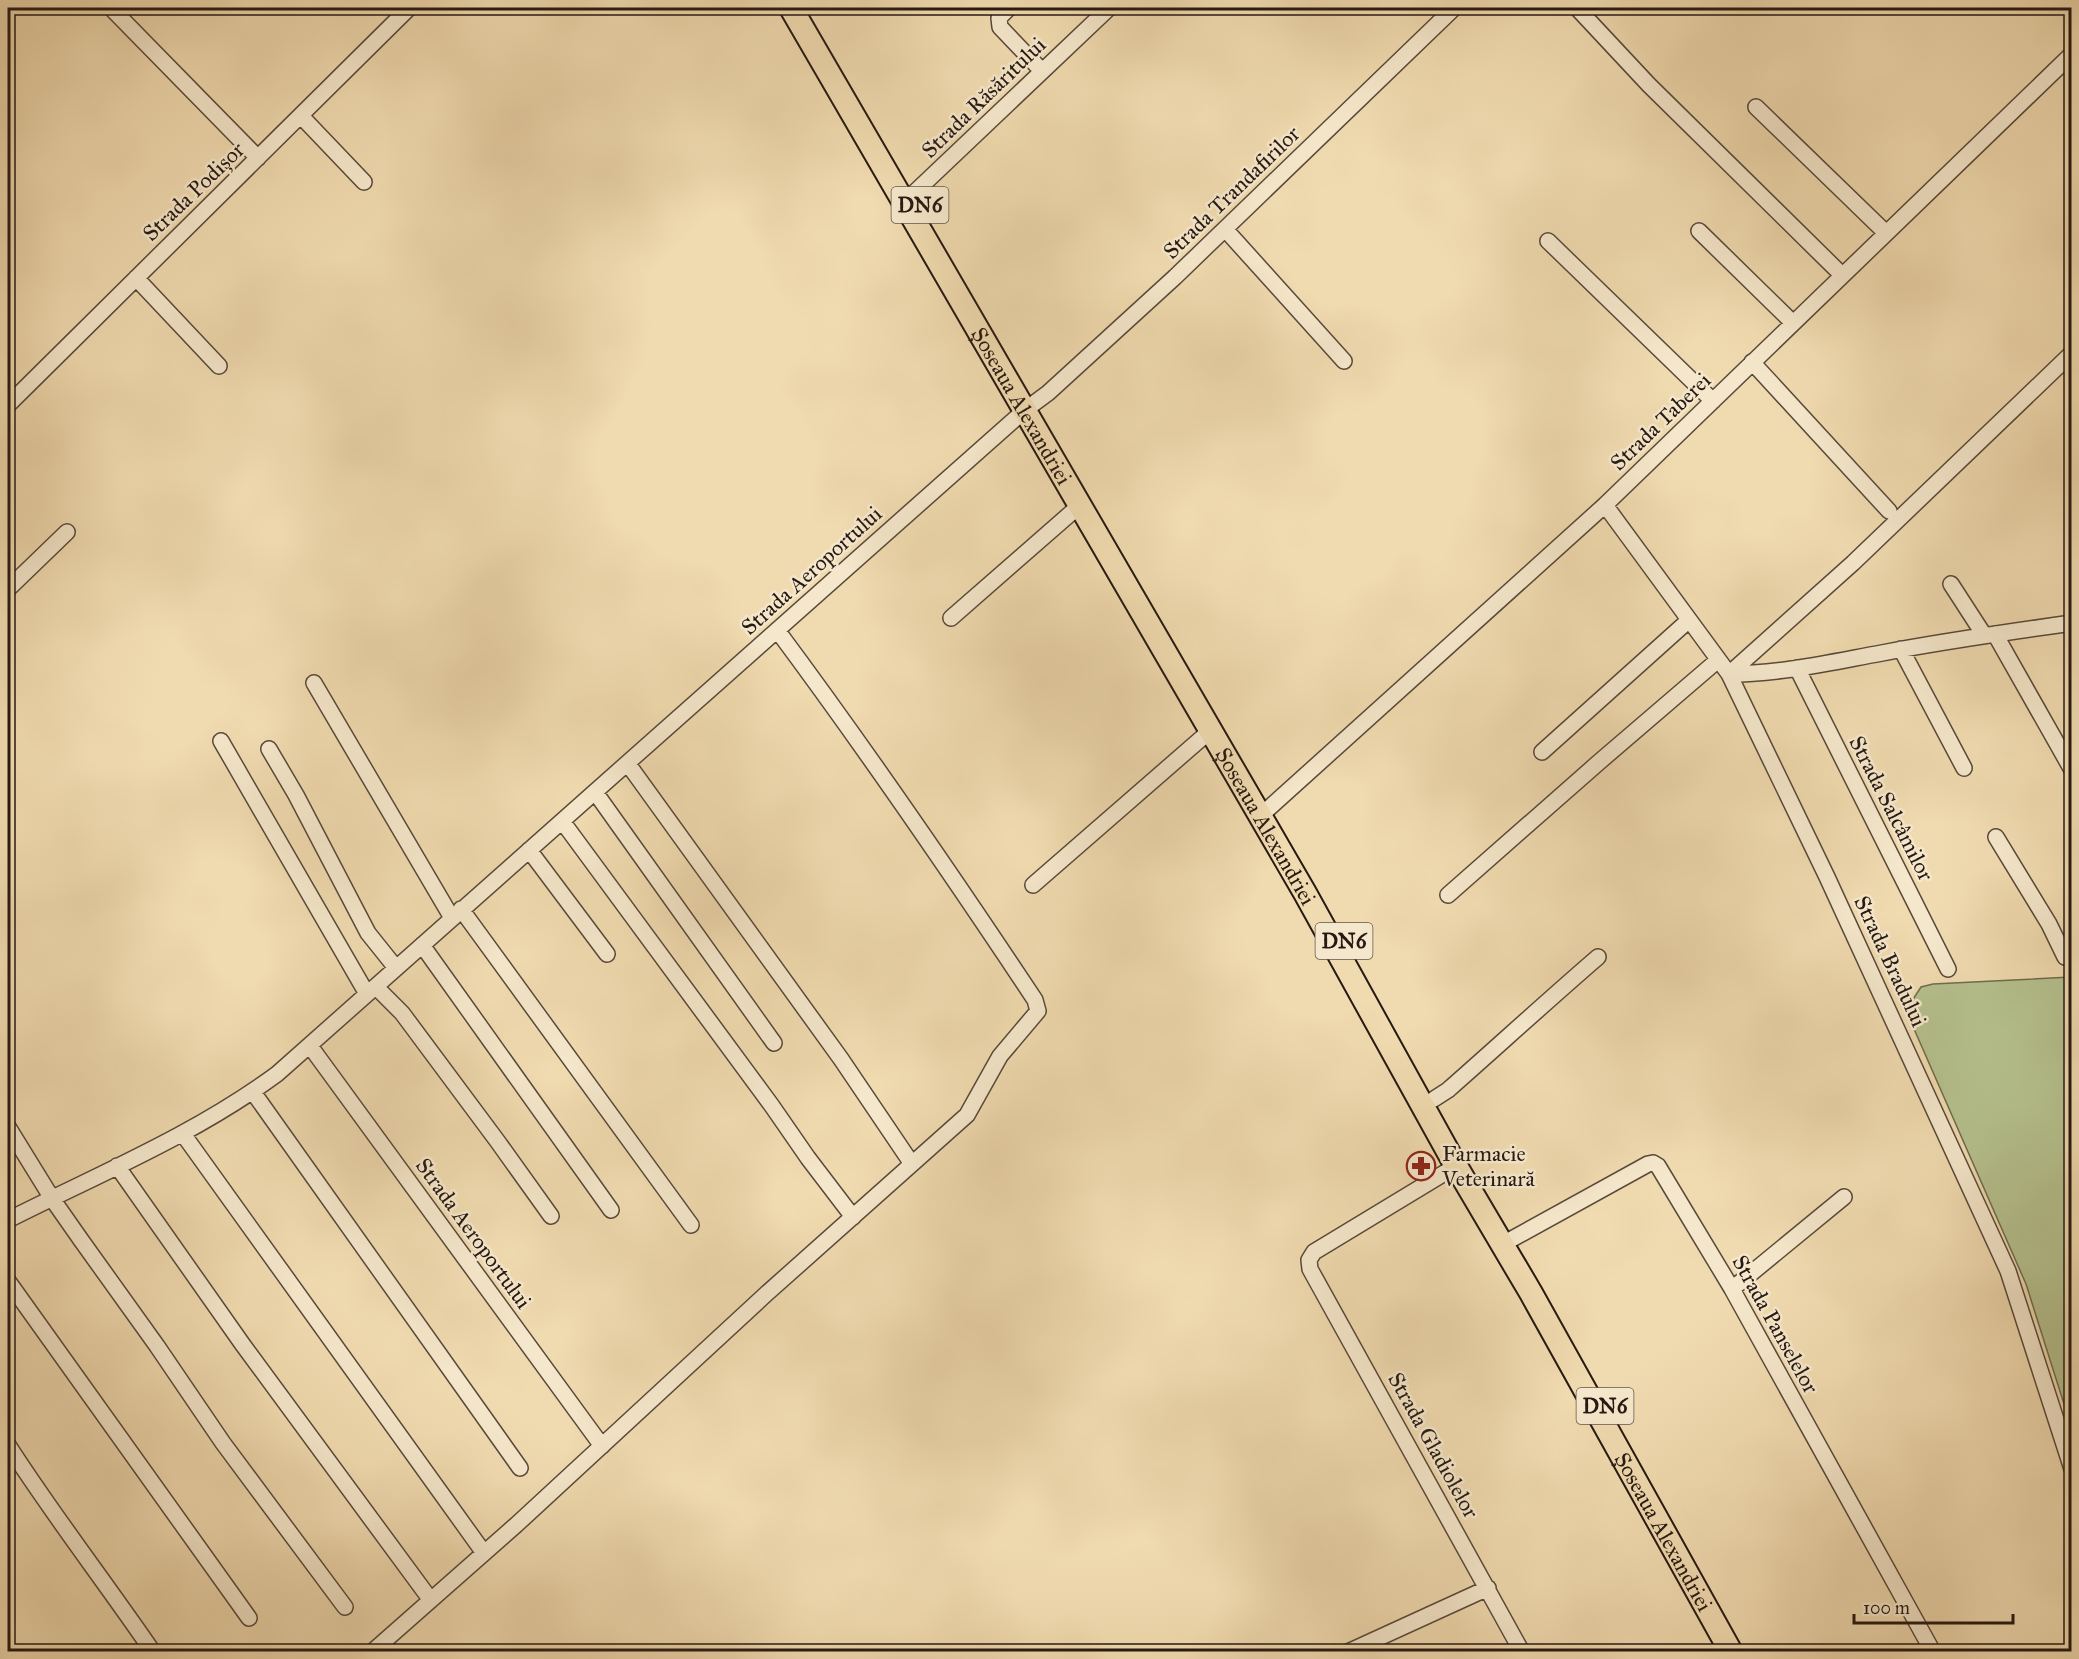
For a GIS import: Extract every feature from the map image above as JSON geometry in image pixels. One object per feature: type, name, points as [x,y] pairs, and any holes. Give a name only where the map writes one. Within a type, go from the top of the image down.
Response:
[{"type":"highway","name":"Șoseaua Alexandriei","points":[[791,8],[1268,809],[1743,1652]]},
{"type":"highway","name":"Șoseaua Alexandriei","points":[[805,8],[913,194],[1030,407],[1079,506],[1305,893],[1456,1166],[1531,1293],[1731,1652]]},
{"type":"street","points":[[111,8],[258,158]]},
{"type":"street","name":"Strada Podișor","points":[[8,405],[409,8]]},
{"type":"street","points":[[1009,8],[999,18],[1000,27],[1042,71]]},
{"type":"street","name":"Strada Răsăritului","points":[[913,194],[1109,8]]},
{"type":"street","name":"Strada Trandafirilor","points":[[1030,407],[1135,314],[1454,8]]},
{"type":"street","points":[[1577,8],[1649,85],[1842,275]]},
{"type":"street","name":"Strada Taberei","points":[[1268,809],[1605,505],[2072,54]]},
{"type":"street","points":[[1756,107],[1886,232]]},
{"type":"street","points":[[301,116],[364,183]]},
{"type":"street","points":[[1225,229],[1344,361]]},
{"type":"street","points":[[1699,231],[1792,323]]},
{"type":"street","points":[[1548,241],[1716,398]]},
{"type":"street","points":[[1568,249],[1716,398]]},
{"type":"street","points":[[136,278],[219,366]]},
{"type":"street","points":[[1729,674],[1853,563],[2072,353]]},
{"type":"street","points":[[1752,362],[1889,511]]},
{"type":"street","name":"Strada Aeroportului","points":[[9,1217],[53,1200],[183,1134],[253,1092],[310,1046],[456,914],[1030,407]]},
{"type":"street","name":"Strada Bradului","points":[[1605,505],[1729,674],[1827,877],[1989,1228],[2017,1298],[2072,1469]]},
{"type":"street","points":[[951,618],[1079,506]]},
{"type":"street","points":[[8,589],[67,532]]},
{"type":"street","points":[[1950,584],[1989,635],[2072,770]]},
{"type":"street","points":[[1542,752],[1689,620]]},
{"type":"street","points":[[1729,674],[1797,668],[1901,649],[2072,623]]},
{"type":"street","points":[[372,1652],[967,1114],[1000,1056],[1038,1011],[1038,1005],[922,831],[777,630]]},
{"type":"street","points":[[1901,649],[1964,768]]},
{"type":"street","points":[[1448,896],[1718,660]]},
{"type":"street","name":"Strada Salcâmilor","points":[[1797,668],[1948,969]]},
{"type":"street","points":[[314,683],[456,914],[691,1225]]},
{"type":"street","points":[[1033,885],[1211,730]]},
{"type":"street","points":[[221,741],[372,991],[402,1013],[550,1216]]},
{"type":"street","points":[[269,750],[296,795],[368,933],[396,968]]},
{"type":"street","points":[[628,764],[841,1059],[912,1164]]},
{"type":"street","points":[[595,792],[774,1042]]},
{"type":"street","points":[[562,821],[853,1217]]},
{"type":"street","points":[[1996,837],[2049,924],[2065,957]]},
{"type":"street","points":[[529,850],[607,954]]},
{"type":"street","points":[[422,945],[611,1210]]},
{"type":"street","points":[[1434,1100],[1598,957]]},
{"type":"street","name":"Strada Aeroportului","points":[[310,1046],[602,1446]]},
{"type":"street","points":[[253,1092],[520,1468]]},
{"type":"street","points":[[8,1126],[53,1200],[224,1443],[345,1607]]},
{"type":"street","points":[[183,1134],[484,1553]]},
{"type":"street","name":"Strada Panselelor","points":[[1512,1239],[1647,1164],[1653,1163],[1661,1170],[1732,1289],[1933,1652]]},
{"type":"street","points":[[117,1166],[243,1345],[429,1599]]},
{"type":"street","name":"Strada Gladiolelor","points":[[1456,1166],[1314,1252],[1309,1260],[1310,1269],[1522,1652]]},
{"type":"street","points":[[1732,1289],[1844,1197]]},
{"type":"street","points":[[8,1281],[249,1618]]},
{"type":"street","points":[[8,1445],[38,1492],[86,1555],[153,1652]]},
{"type":"street","points":[[1348,1652],[1488,1588]]},
{"type":"green space","points":[[2072,977],[2071,1426],[2026,1284],[1911,1022],[1908,1007],[1921,987],[1933,984]]},
{"type":"place","name":"Farmacie Veterinară","points":[[1421,1166]]}]
